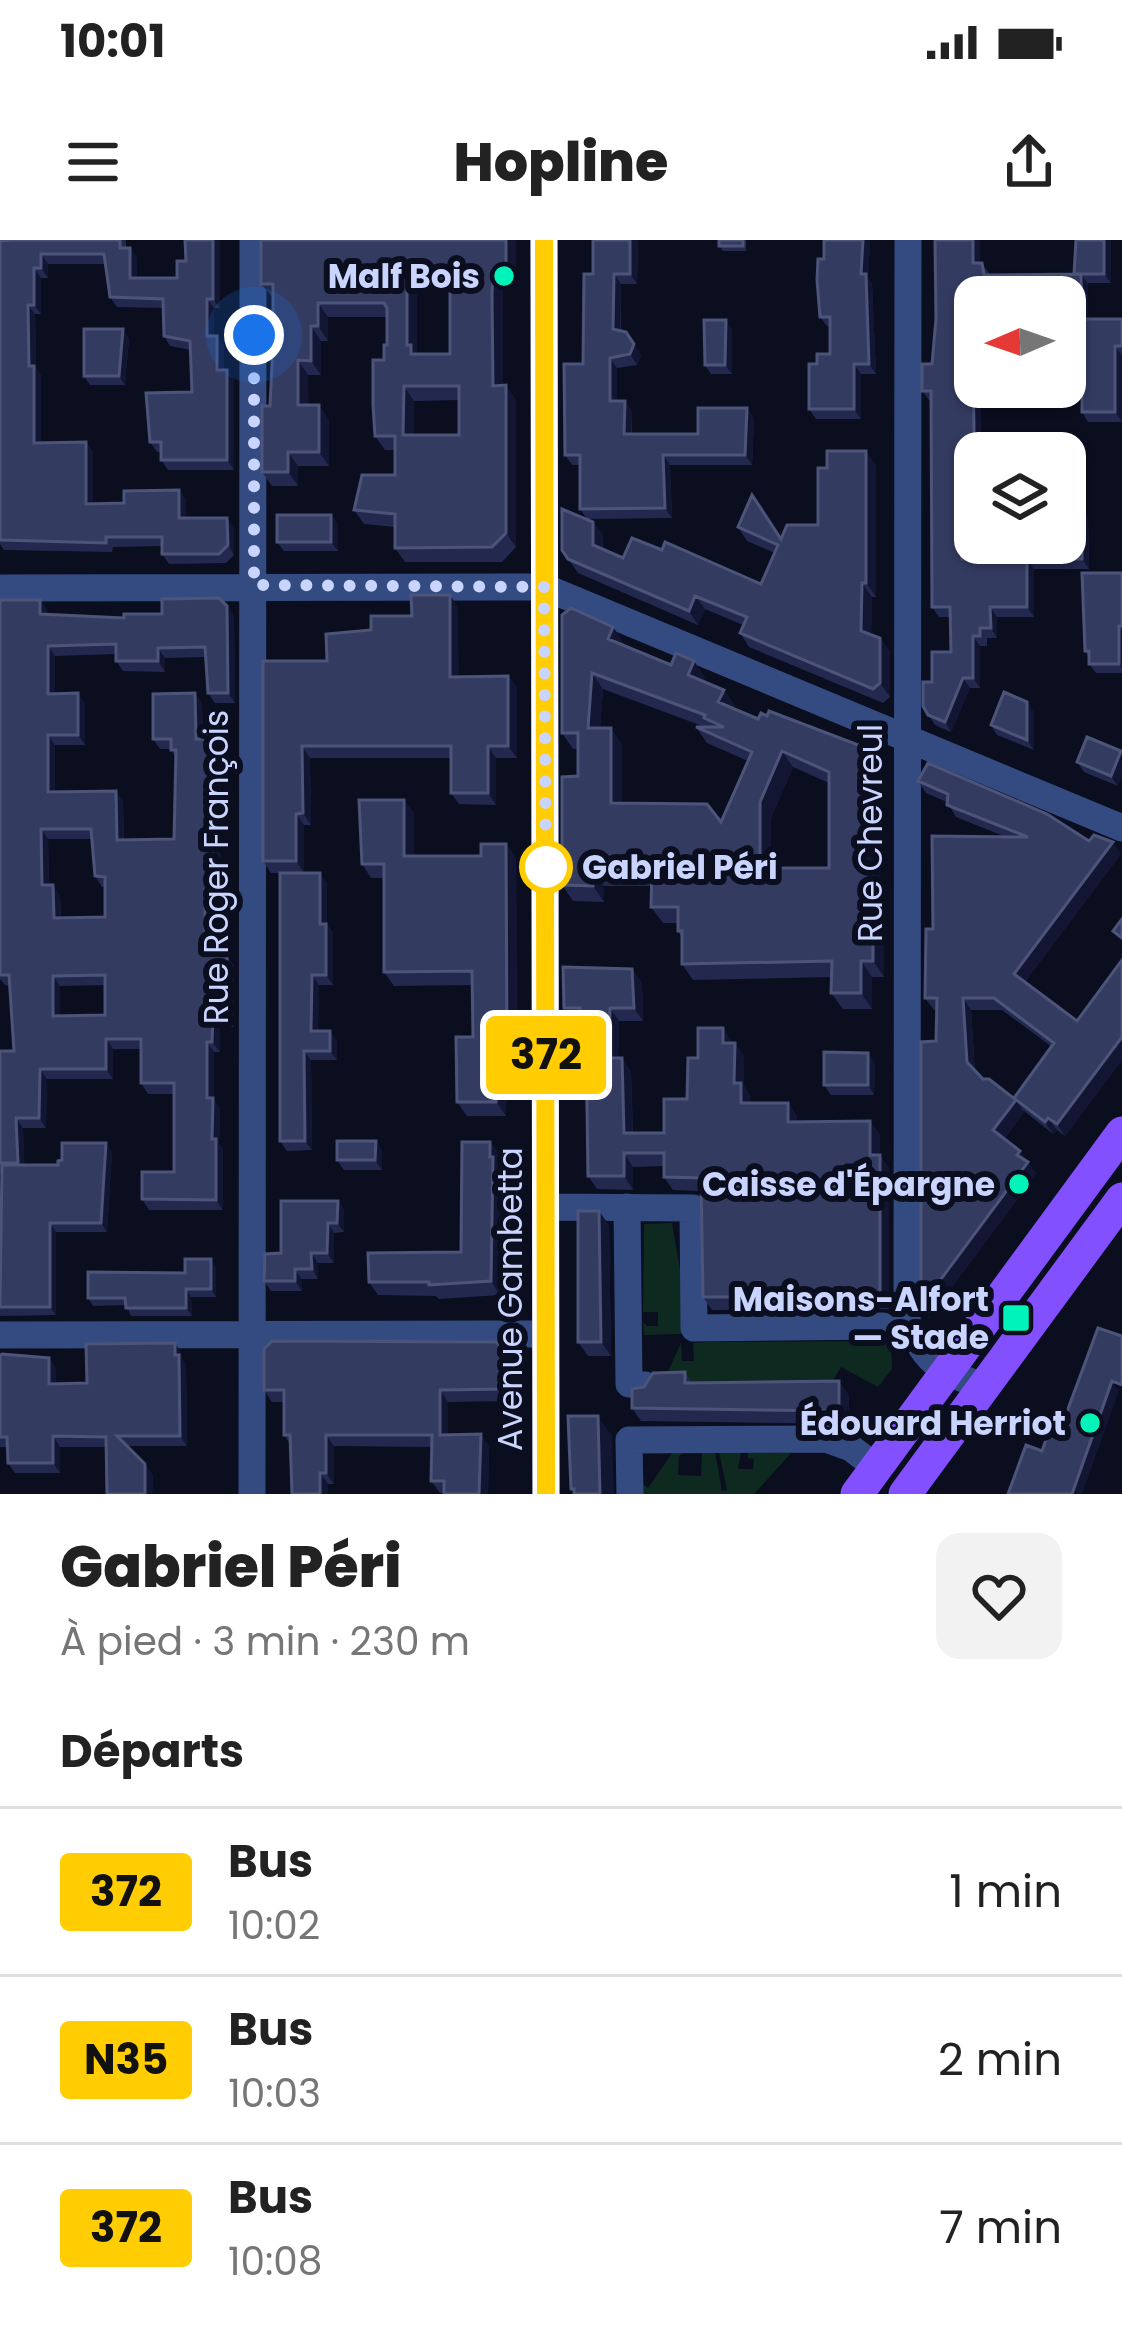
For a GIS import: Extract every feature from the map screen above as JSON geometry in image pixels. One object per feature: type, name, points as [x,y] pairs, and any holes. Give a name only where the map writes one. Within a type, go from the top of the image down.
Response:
[{"type":"main road","points":[[867,1481],[1122,1133]]},
{"type":"main road","points":[[904,1494],[1122,1199]]},
{"type":"street","name":"Rue Roger François","points":[[252,1494],[254,240]]},
{"type":"street","name":"Avenue Gambetta","points":[[544,240],[546,1494]]},
{"type":"street","name":"Rue Chevreul","points":[[908,240],[907,1322],[919,1348],[944,1372]]},
{"type":"street","points":[[0,588],[544,587],[1122,828]]},
{"type":"street","points":[[546,1207],[693,1208],[694,1328],[883,1327]]},
{"type":"street","points":[[627,1207],[629,1384],[645,1385]]},
{"type":"street","points":[[0,1335],[545,1334]]},
{"type":"street","points":[[944,1372],[983,1386]]},
{"type":"street","points":[[630,1494],[629,1440],[826,1439],[851,1448],[867,1481]]},
{"type":"green space","points":[[672,1223],[688,1315],[681,1334],[644,1335],[643,1322],[658,1326],[658,1312],[643,1312],[644,1224]]},
{"type":"green space","points":[[891,1341],[892,1369],[878,1387],[841,1367],[824,1395],[664,1380],[681,1343],[682,1361],[694,1361],[693,1343]]},
{"type":"green space","points":[[673,1452],[684,1452],[679,1456],[678,1475],[701,1476],[702,1452],[715,1452],[722,1491],[727,1490],[719,1452],[741,1452],[738,1469],[753,1469],[754,1459],[748,1458],[748,1452],[791,1453],[754,1494],[643,1494],[643,1484],[648,1488]]},
{"type":"building","points":[[120,240],[120,248],[130,248],[130,278],[177,278],[177,261],[186,261],[185,240],[213,240],[213,299],[207,299],[207,336],[217,336],[217,370],[227,370],[227,460],[161,460],[161,442],[150,442],[146,393],[192,392],[190,341],[164,336],[163,299],[110,297],[104,254],[41,254],[41,268],[34,268],[34,305],[28,305],[34,443],[86,442],[86,504],[124,503],[124,491],[179,490],[179,518],[227,518],[228,545],[219,554],[162,554],[162,537],[106,537],[106,543],[0,540],[0,241]]},
{"type":"building","points":[[261,240],[506,240],[506,269],[493,269],[492,295],[493,386],[506,385],[506,533],[492,547],[395,548],[395,514],[354,510],[362,475],[395,475],[395,436],[375,436],[373,405],[373,360],[384,360],[387,345],[384,303],[318,303],[318,326],[311,326],[311,361],[298,360],[298,405],[319,405],[319,452],[288,452],[288,472],[262,472],[262,406],[270,406],[273,284],[261,284]],"holes":[[[450,269],[450,354],[411,354],[407,270]],[[404,386],[459,386],[459,435],[403,435]]]},
{"type":"building","points":[[593,240],[630,240],[630,274],[614,274],[613,329],[626,332],[634,344],[630,354],[610,358],[610,401],[625,401],[624,434],[698,434],[698,408],[747,408],[745,455],[663,455],[665,508],[580,509],[580,455],[565,455],[564,364],[583,364],[584,274],[593,274]]},
{"type":"building","points":[[719,240],[743,240],[743,246],[719,246]]},
{"type":"building","points":[[824,240],[863,240],[861,274],[866,274],[869,364],[854,364],[854,409],[809,409],[809,364],[817,364],[817,354],[830,354],[830,317],[820,317],[817,280]]},
{"type":"building","points":[[935,240],[973,240],[973,263],[982,263],[984,275],[1081,274],[954,276],[954,408],[974,408],[974,432],[954,432],[954,564],[1027,564],[1027,607],[990,607],[991,628],[980,628],[980,636],[973,636],[973,678],[963,678],[945,722],[928,715],[923,706],[923,682],[932,682],[932,652],[951,652],[950,607],[932,607],[931,391],[922,391],[922,364],[932,364]]},
{"type":"building","points":[[1076,240],[1104,240],[1104,274],[1074,274]]},
{"type":"building","points":[[1086,319],[1122,319],[1122,346],[1115,346],[1115,412],[1082,412],[1086,408]]},
{"type":"building","points":[[704,320],[726,320],[725,365],[705,365]]},
{"type":"building","points":[[84,329],[123,329],[119,376],[84,376]]},
{"type":"building","points":[[827,451],[866,451],[866,583],[862,583],[861,631],[880,638],[880,683],[873,689],[740,633],[747,617],[695,596],[689,611],[568,559],[562,550],[562,509],[593,522],[593,545],[623,558],[632,538],[662,550],[665,542],[761,584],[778,545],[738,527],[752,495],[781,539],[787,525],[818,525],[818,468],[827,468]]},
{"type":"building","points":[[277,515],[331,515],[331,542],[277,542]]},
{"type":"building","points":[[1082,573],[1122,573],[1119,664],[1089,664]]},
{"type":"building","points":[[411,595],[450,595],[450,677],[508,676],[508,746],[488,746],[488,793],[451,793],[451,746],[302,746],[303,813],[296,814],[296,861],[263,861],[263,661],[327,661],[326,634],[371,630],[371,616],[412,616]]},
{"type":"building","points":[[219,598],[227,606],[228,693],[208,693],[205,647],[158,648],[158,661],[116,661],[116,644],[48,646],[48,694],[78,693],[78,735],[48,735],[48,792],[116,791],[117,840],[174,839],[176,750],[171,750],[171,739],[153,739],[153,694],[195,693],[196,739],[212,739],[213,890],[205,890],[205,956],[227,956],[227,1016],[213,1016],[212,1042],[207,1042],[216,1200],[142,1199],[142,1172],[174,1172],[174,1083],[141,1083],[141,1039],[106,1039],[106,1069],[40,1069],[39,1118],[16,1118],[18,1163],[0,1163],[0,1051],[14,1051],[9,975],[0,975],[0,600],[40,600],[40,614],[124,618],[124,614],[162,614],[162,599]],"holes":[[[41,829],[91,829],[95,876],[105,877],[105,917],[54,918],[53,885],[42,885]],[[105,975],[105,1015],[53,1016],[53,976]]]},
{"type":"building","points":[[571,608],[613,627],[608,639],[671,665],[676,653],[694,661],[688,675],[724,690],[718,702],[758,719],[769,711],[861,746],[861,758],[865,758],[865,868],[873,867],[873,961],[861,961],[861,993],[831,993],[832,961],[682,964],[678,907],[651,907],[652,870],[593,870],[593,886],[562,885],[562,777],[578,776],[578,733],[562,733],[562,615]],"holes":[[[592,673],[705,715],[724,727],[696,727],[752,752],[721,822],[707,804],[611,803],[611,728],[588,728]],[[782,751],[829,772],[829,868],[760,868],[760,802]]]},
{"type":"building","points":[[1004,692],[1027,702],[1027,740],[991,725]]},
{"type":"building","points":[[1087,737],[1121,751],[1111,776],[1077,762]]},
{"type":"building","points":[[928,763],[1047,814],[1089,841],[1094,835],[1113,842],[1014,974],[1077,1021],[1122,960],[1122,1037],[1057,1124],[1048,1118],[1045,1122],[1014,1098],[1054,1043],[994,998],[963,998],[967,1062],[983,1079],[1016,1100],[993,1130],[1028,1162],[921,1306],[921,1042],[936,1041],[937,998],[925,998],[926,929],[933,929],[932,836],[1028,837],[947,805],[948,794],[918,781]]},
{"type":"building","points":[[359,800],[404,800],[404,856],[481,856],[481,844],[506,844],[507,1046],[497,1046],[496,1102],[457,1102],[456,1037],[473,1037],[472,971],[384,972],[384,864],[362,864]]},
{"type":"building","points":[[280,873],[320,873],[320,924],[326,924],[326,975],[312,975],[311,1031],[330,1031],[330,1051],[304,1051],[305,1141],[280,1141]]},
{"type":"building","points":[[563,967],[632,969],[634,1008],[610,1008],[609,1058],[622,1058],[624,1133],[664,1133],[664,1099],[687,1099],[688,1058],[698,1058],[698,1028],[723,1028],[723,1043],[735,1043],[734,1083],[741,1083],[741,1103],[788,1103],[788,1122],[870,1121],[870,1155],[880,1155],[880,1296],[703,1297],[701,1178],[664,1177],[664,1153],[624,1153],[624,1176],[588,1176],[586,1042],[580,1042],[580,1008],[564,1008]]},
{"type":"building","points":[[824,1052],[868,1053],[868,1085],[824,1085]]},
{"type":"building","points":[[337,1141],[376,1141],[375,1160],[337,1160]]},
{"type":"building","points":[[462,1142],[490,1142],[491,1281],[369,1282],[368,1253],[461,1252]]},
{"type":"building","points":[[62,1143],[106,1143],[101,1223],[50,1223],[50,1307],[0,1307],[2,1165],[58,1165]]},
{"type":"building","points":[[281,1201],[338,1201],[337,1223],[328,1223],[327,1253],[311,1253],[312,1269],[295,1269],[295,1281],[264,1281],[265,1254],[281,1253]]},
{"type":"building","points":[[578,1211],[599,1211],[601,1342],[578,1342]]},
{"type":"building","points":[[185,1259],[211,1259],[211,1289],[186,1289],[186,1308],[126,1308],[125,1298],[88,1298],[88,1272],[185,1273]]},
{"type":"building","name":"Édouard Herriot","points":[[1098,1328],[1122,1336],[1122,1385],[1112,1381],[1072,1494],[1008,1494],[1026,1445],[1042,1451],[1052,1422],[1062,1425]]},
{"type":"building","points":[[272,1341],[496,1342],[508,1353],[508,1389],[440,1390],[440,1435],[481,1434],[479,1494],[444,1494],[444,1481],[431,1481],[432,1435],[326,1435],[326,1473],[320,1473],[320,1494],[292,1494],[284,1390],[264,1390],[264,1349]]},
{"type":"building","points":[[175,1343],[180,1436],[117,1436],[145,1464],[145,1494],[107,1494],[106,1437],[53,1436],[53,1463],[8,1463],[7,1437],[0,1437],[2,1354],[49,1358],[49,1384],[87,1383],[86,1344]]},
{"type":"building","points":[[685,1372],[685,1383],[839,1381],[839,1411],[632,1408],[632,1389],[644,1387],[653,1373]]},
{"type":"building","points":[[568,1416],[598,1416],[600,1494],[574,1494],[571,1489]]},
{"type":"bus line","name":"372","points":[[544,240],[546,1494]]},
{"type":"place","name":"Malf Bois","points":[[504,276]]},
{"type":"place","name":"Gabriel Péri","points":[[546,867]]},
{"type":"place","name":"Caisse d'Épargne","points":[[1019,1184]]},
{"type":"place","name":"Maisons-Alfort — Stade","points":[[1016,1318]]},
{"type":"place","name":"Édouard Herriot","points":[[1090,1423]]},
{"type":"route","points":[[254,335],[254,585],[544,587],[546,883],[546,867]]}]
